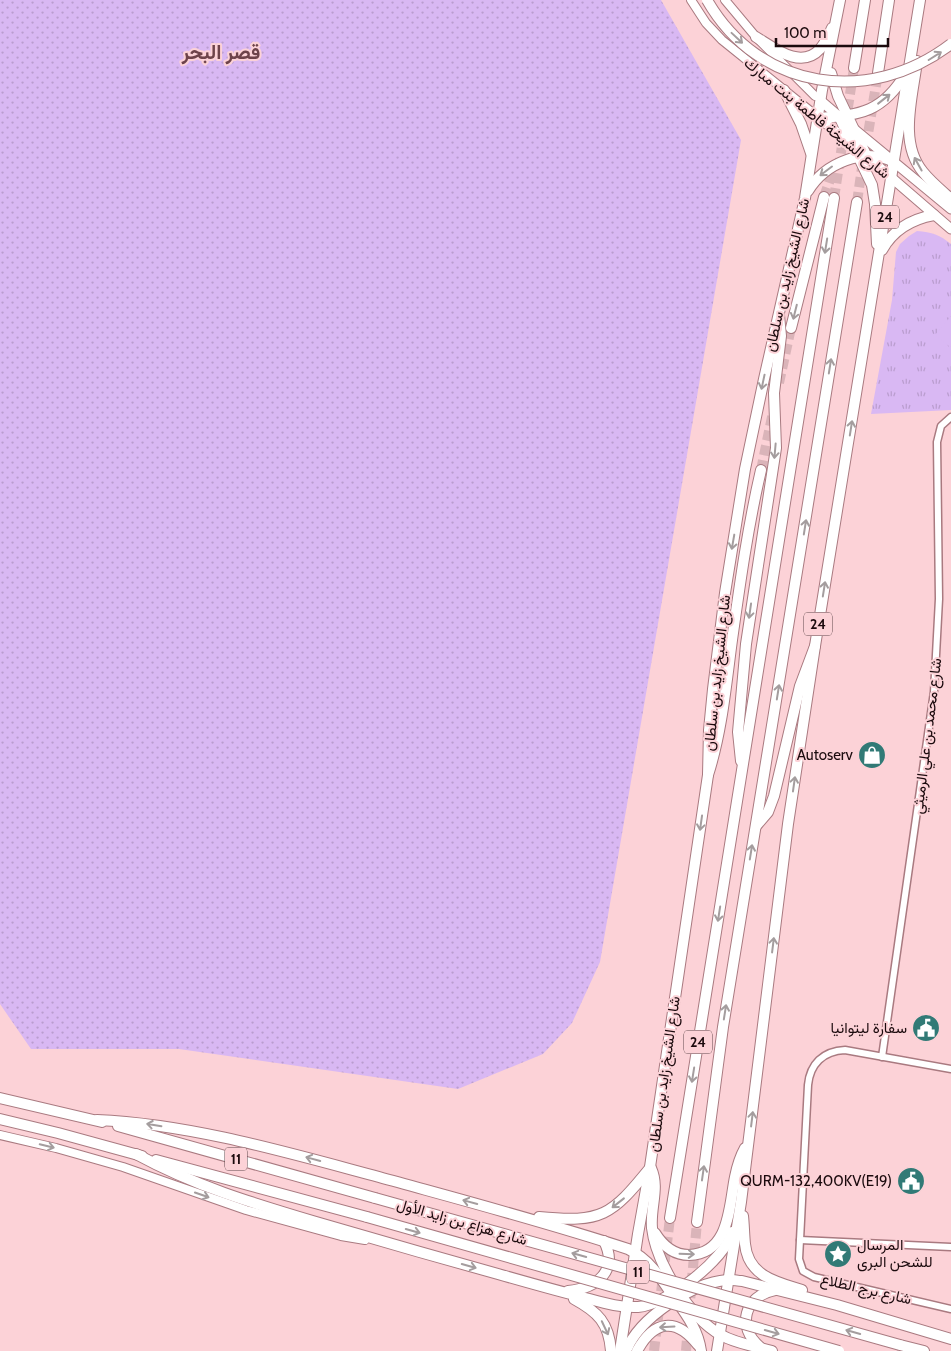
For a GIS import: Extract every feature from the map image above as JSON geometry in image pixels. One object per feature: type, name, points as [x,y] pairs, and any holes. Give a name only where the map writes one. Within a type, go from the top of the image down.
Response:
[{"type":"main road","points":[[707,0],[722,23],[748,48],[780,68],[816,80],[852,82],[887,77],[921,64],[951,44]]},
{"type":"main road","name":"شارع الشيخ زايد بن سلطان","points":[[620,1351],[650,1167],[708,775],[710,710],[731,553],[754,424],[805,198],[819,118],[818,99],[829,62],[840,0]]},
{"type":"main road","points":[[854,68],[865,0]]},
{"type":"main road","points":[[878,73],[890,0]]},
{"type":"main road","points":[[805,198],[814,182],[826,170],[846,160],[863,157],[886,158],[894,162],[920,0]]},
{"type":"main road","points":[[756,37],[788,56],[803,58],[810,56],[821,48],[838,19]]},
{"type":"main road","points":[[916,27],[917,53],[908,131],[910,145],[914,158],[922,171],[951,199]]},
{"type":"main road","points":[[829,62],[843,116],[853,145],[863,157]]},
{"type":"main road","points":[[819,118],[843,116],[866,111],[889,97],[909,68]]},
{"type":"main road","points":[[784,90],[801,124],[812,157]]},
{"type":"main road","name":"شارع الشيخة فاطمة بنت مبارك","points":[[818,99],[843,116]]},
{"type":"main road","points":[[843,116],[855,131],[874,195],[879,255]]},
{"type":"main road","name":"شارع الشيخة فاطمة بنت مبارك","points":[[819,118],[853,145]]},
{"type":"main road","name":"شارع الشيخة فاطمة بنت مبارك","points":[[855,131],[951,209]]},
{"type":"main road","name":"شارع الشيخة فاطمة بنت مبارك","points":[[863,157],[951,229]]},
{"type":"main road","name":"24","points":[[717,1351],[741,1202],[788,824],[894,162]]},
{"type":"main road","name":"شارع الشيخ زايد بن سلطان","points":[[670,1218],[742,767],[829,197],[791,328]]},
{"type":"main road","name":"24","points":[[697,1222],[723,1027],[857,202]]},
{"type":"main road","points":[[879,255],[891,237],[899,230],[916,219],[934,215]]},
{"type":"main road","points":[[742,767],[738,744],[738,720],[751,605],[776,448],[774,393],[780,336],[779,315]]},
{"type":"main road","name":"24","points":[[708,775],[721,726],[743,564],[751,514],[761,470]]},
{"type":"main road","points":[[755,827],[768,812],[774,796],[803,674],[815,646]]},
{"type":"main road","name":"شارع هزاع بن زايد الأول","points":[[0,1098],[97,1120],[924,1351]]},
{"type":"main road","name":"شارع هزاع بن زايد الأول","points":[[0,1119],[366,1217],[839,1351]]},
{"type":"main road","points":[[97,1120],[161,1126],[309,1158],[604,1241],[635,1252],[677,1295],[720,1334],[735,1341],[772,1351]]},
{"type":"main road","points":[[652,1226],[664,1245],[681,1254],[700,1253],[714,1245],[724,1230],[737,1167],[749,1140]]},
{"type":"main road","points":[[136,1154],[173,1174],[218,1192],[389,1244],[626,1307],[650,1305],[709,1284],[729,1280],[837,1305],[951,1339]]},
{"type":"main road","points":[[517,1215],[573,1220],[596,1216],[610,1210],[623,1200],[650,1167]]},
{"type":"main road","points":[[650,1167],[655,1186],[652,1226],[659,1254],[677,1295],[693,1324],[700,1349]]},
{"type":"main road","points":[[626,1351],[642,1325],[677,1295],[725,1249],[731,1238],[735,1217],[741,1202]]},
{"type":"main road","points":[[741,1202],[746,1252],[759,1273],[772,1280],[810,1292],[837,1305]]},
{"type":"main road","points":[[560,1291],[584,1289],[600,1280],[606,1270],[609,1258],[604,1241]]},
{"type":"main road","points":[[760,1348],[748,1332],[746,1313],[750,1304],[757,1296],[776,1290]]},
{"type":"main road","points":[[560,1291],[587,1306],[604,1323],[608,1330],[611,1351]]},
{"type":"main road","points":[[637,1351],[656,1328],[670,1325],[678,1327],[687,1333],[700,1349]]},
{"type":"main road","points":[[807,1342],[818,1351]]},
{"type":"street","name":"شارع الشيخة فاطمة بنت مبارك","points":[[691,0],[706,23],[722,40],[819,118]]},
{"type":"street","name":"شارع الشيخة فاطمة بنت مبارك","points":[[725,0],[756,37],[818,99]]},
{"type":"street","name":"شارع محمد بن علي الرميثي","points":[[882,1057],[934,692],[939,599],[936,442],[941,426],[951,417]]},
{"type":"street","name":"شارع برج الطلاع","points":[[951,1069],[845,1050],[826,1054],[813,1067],[808,1085],[800,1240],[800,1266],[808,1275],[951,1309]]},
{"type":"street","points":[[0,1135],[56,1148],[123,1168],[246,1210],[341,1236],[389,1244]]},
{"type":"street","points":[[800,1240],[951,1247]]},
{"type":"green space","points":[[0,0],[661,0],[741,140],[600,962],[572,1023],[543,1054],[458,1089],[179,1049],[31,1049],[0,1004]]},
{"type":"green space","points":[[917,231],[936,234],[951,244],[951,410],[871,414],[892,300],[896,252],[900,244]]},
{"type":"green space","points":[[951,316],[951,346],[950,347],[935,335]]},
{"type":"tunnel","points":[[834,198],[854,68]]},
{"type":"tunnel","points":[[866,146],[878,73]]},
{"type":"tunnel","points":[[857,202],[863,161]]},
{"type":"tunnel","points":[[824,197],[835,165]]},
{"type":"tunnel","points":[[779,383],[791,328]]},
{"type":"tunnel","points":[[761,470],[773,412]]},
{"type":"tunnel","points":[[654,1351],[670,1218]]},
{"type":"tunnel","points":[[689,1313],[697,1222]]},
{"type":"tunnel","points":[[686,1351],[688,1327]]},
{"type":"place","name":"Autoserv","points":[[872,755]]},
{"type":"place","name":"سفارة ليتوانيا","points":[[926,1028]]},
{"type":"place","name":"QURM-132,400KV(E19)","points":[[911,1181]]},
{"type":"place","name":"المرسال للشحن البرى","points":[[838,1254]]},
{"type":"district","name":"قصر البحر","points":[[221,52]]}]
